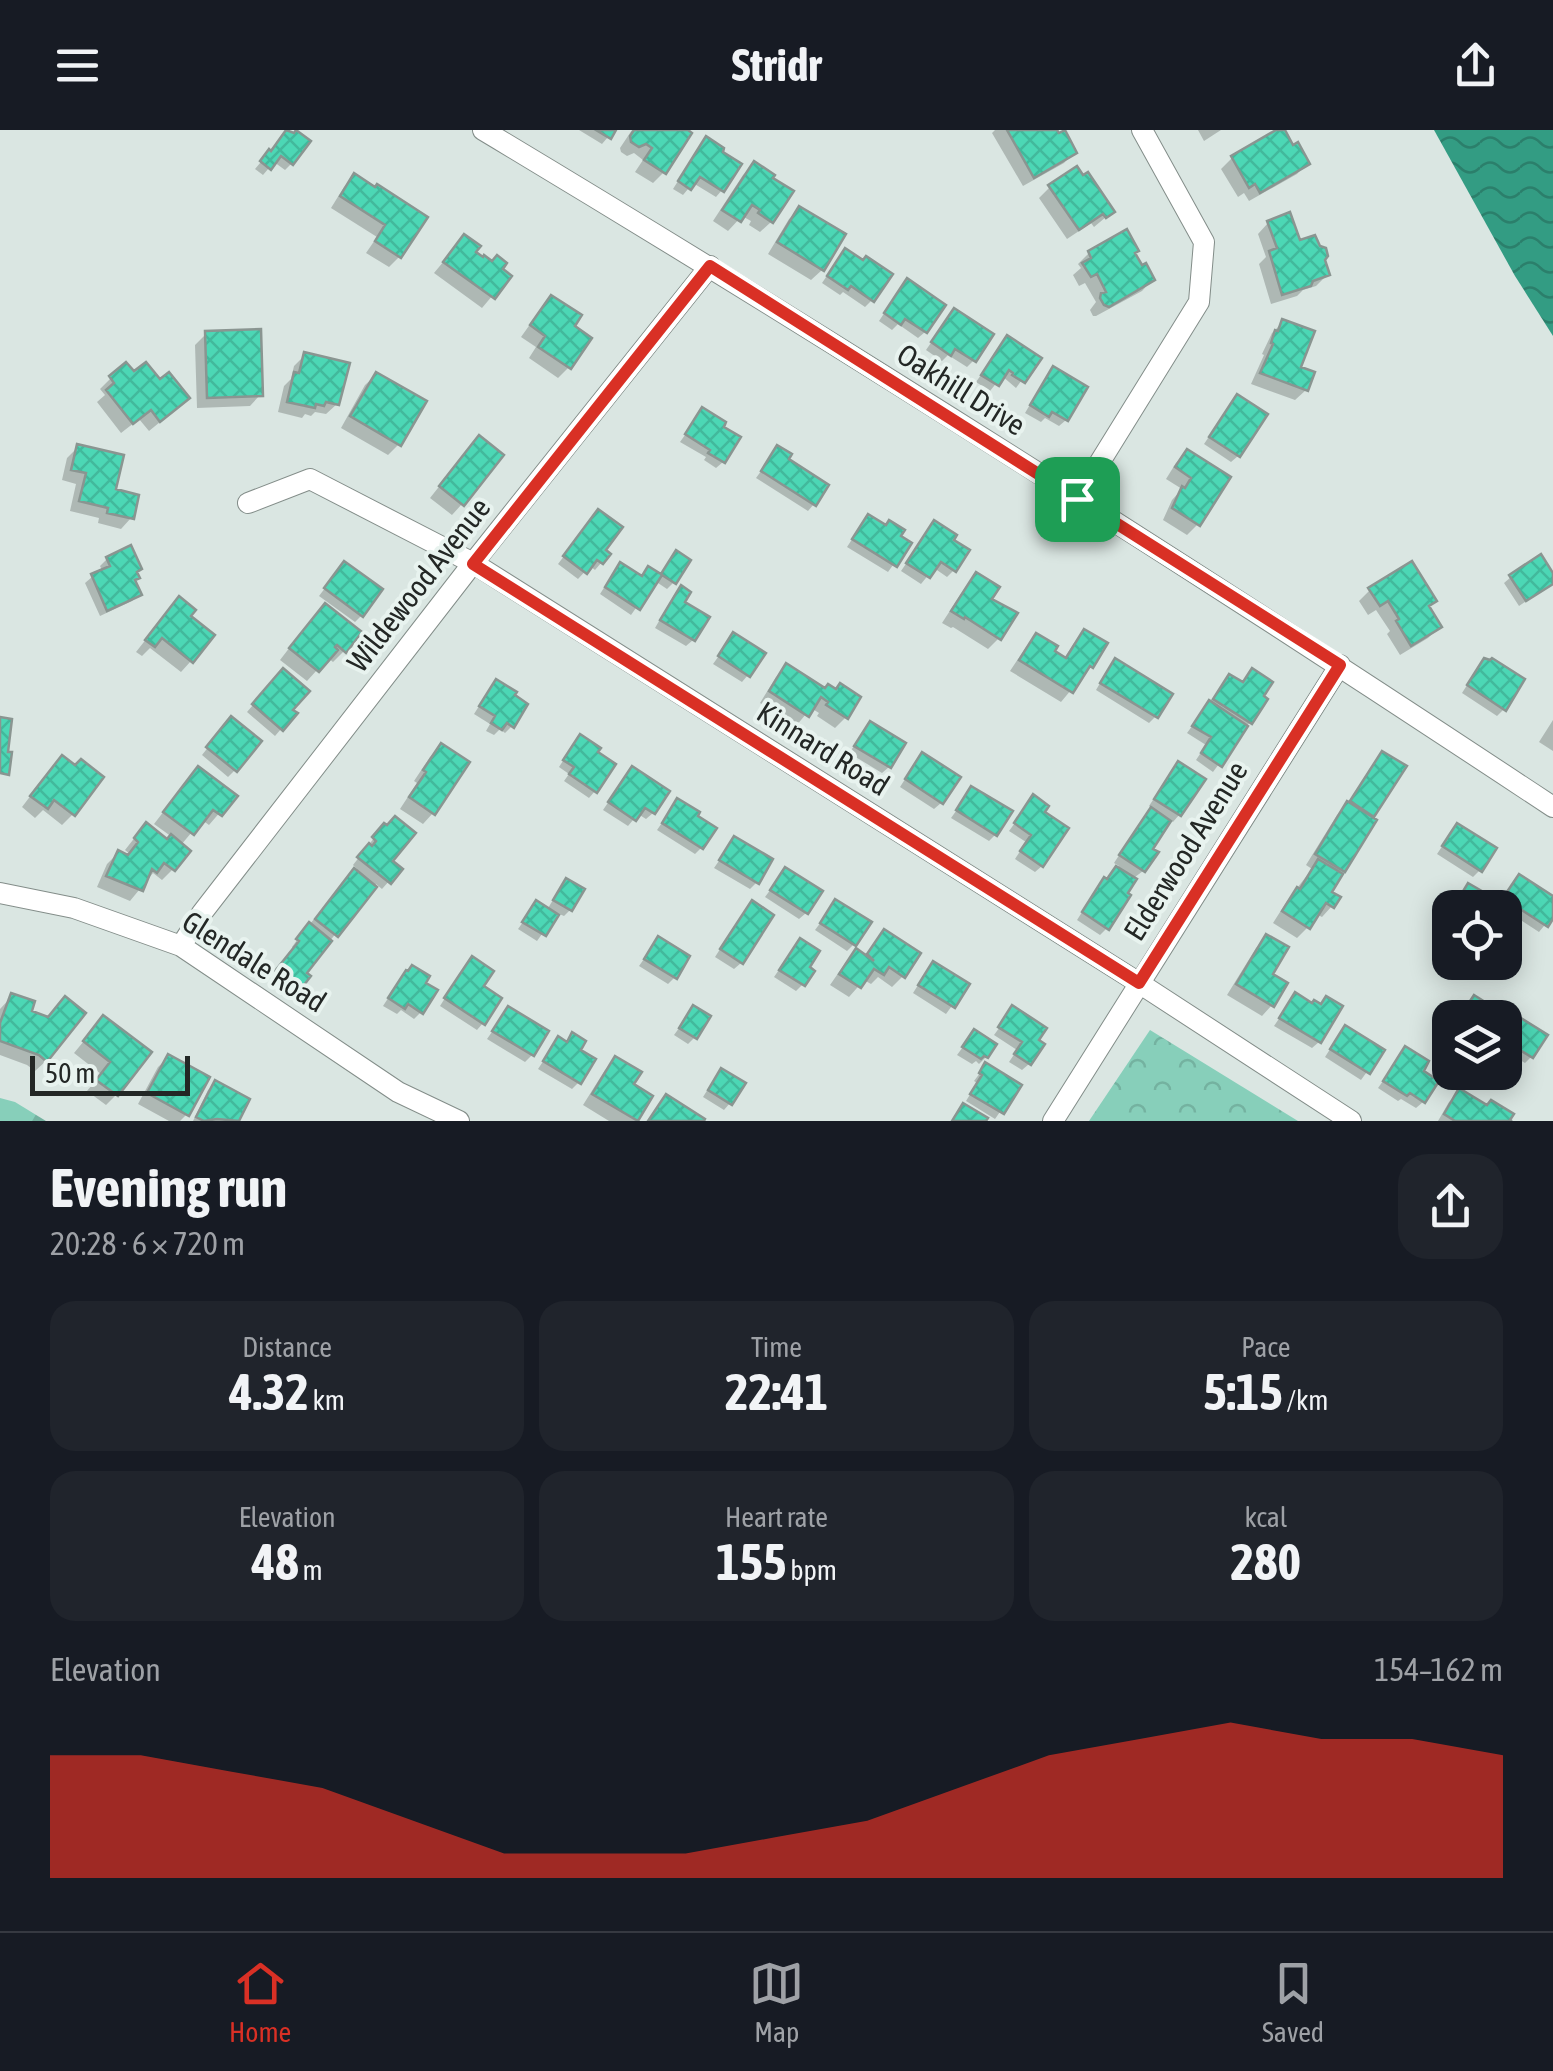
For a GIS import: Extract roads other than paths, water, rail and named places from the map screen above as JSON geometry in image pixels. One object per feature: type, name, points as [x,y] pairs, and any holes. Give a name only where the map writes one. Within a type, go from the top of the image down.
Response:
[{"type":"street","name":"Oakhill Drive","points":[[483,130],[710,266],[1340,665],[1553,806]]},
{"type":"street","points":[[1077,499],[1199,302],[1204,242],[1142,130]]},
{"type":"street","name":"Wildewood Avenue","points":[[182,946],[202,913],[710,266]]},
{"type":"street","name":"Kinnard Road","points":[[248,503],[310,479],[473,564],[1351,1121]]},
{"type":"street","name":"Elderwood Avenue","points":[[1053,1121],[1340,665]]},
{"type":"street","name":"Glendale Road","points":[[0,893],[74,908],[182,946],[398,1092],[459,1121]]},
{"type":"water","points":[[1434,130],[1553,130],[1553,336],[1515,276]]}]
